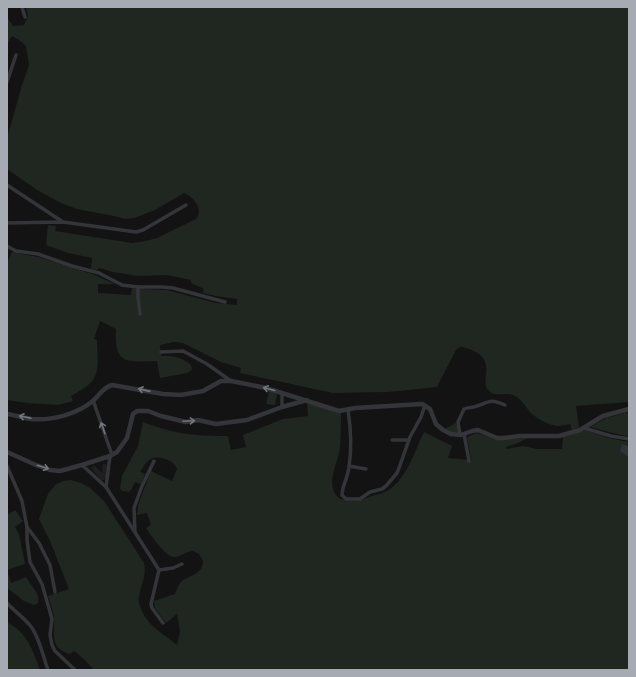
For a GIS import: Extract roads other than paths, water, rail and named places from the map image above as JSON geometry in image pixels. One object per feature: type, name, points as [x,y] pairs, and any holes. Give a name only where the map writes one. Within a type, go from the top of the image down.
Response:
[{"type":"street","points":[[22,7],[24,17]]},
{"type":"street","points":[[7,82],[16,55]]},
{"type":"street","points":[[7,185],[62,222]]},
{"type":"street","points":[[7,223],[62,222],[136,232],[143,230],[186,205]]},
{"type":"street","points":[[7,246],[16,251],[38,254],[72,266],[99,273],[122,285],[173,288],[225,302]]},
{"type":"street","points":[[138,287],[140,314]]},
{"type":"street","points":[[161,352],[183,351],[207,364],[231,381]]},
{"type":"street","points":[[7,420],[8,414],[32,419],[54,417],[78,410],[93,400],[107,387],[112,385],[162,394],[181,395],[203,391],[221,381],[231,381],[282,392],[338,411],[353,408],[419,404],[425,405],[430,409],[434,422],[439,428],[451,434],[462,435],[478,430],[500,438],[555,436],[582,429],[604,416],[629,409]]},
{"type":"street","points":[[282,392],[282,407]]},
{"type":"street","points":[[93,400],[111,456],[106,487]]},
{"type":"street","points":[[7,452],[36,465],[50,470],[60,471],[111,456],[117,452],[125,442],[130,431],[134,414],[137,411],[148,410],[161,416],[182,422],[200,420],[216,424],[247,420],[282,407],[307,400]]},
{"type":"street","points":[[469,461],[458,422],[464,409],[488,402],[495,402],[505,405]]},
{"type":"street","points":[[348,410],[351,431],[350,466],[342,496],[346,498],[360,499],[369,493],[384,487],[397,473],[409,440],[421,417],[425,405]]},
{"type":"street","points":[[582,429],[629,439]]},
{"type":"street","points":[[392,440],[409,440]]},
{"type":"street","points":[[136,533],[134,508],[142,486],[154,461]]},
{"type":"street","points":[[82,465],[106,487],[158,570],[151,604],[152,608],[163,623]]},
{"type":"street","points":[[7,466],[22,501],[28,526],[27,540],[30,562],[42,584],[52,619],[50,635],[51,643],[55,651],[75,670]]},
{"type":"street","points":[[350,466],[366,469]]},
{"type":"street","points":[[28,526],[50,564],[56,592]]},
{"type":"street","points":[[158,570],[173,568],[182,564]]},
{"type":"street","points":[[7,603],[12,610],[28,622],[33,630],[48,670]]},
{"type":"street","points":[[7,610],[12,610]]}]
